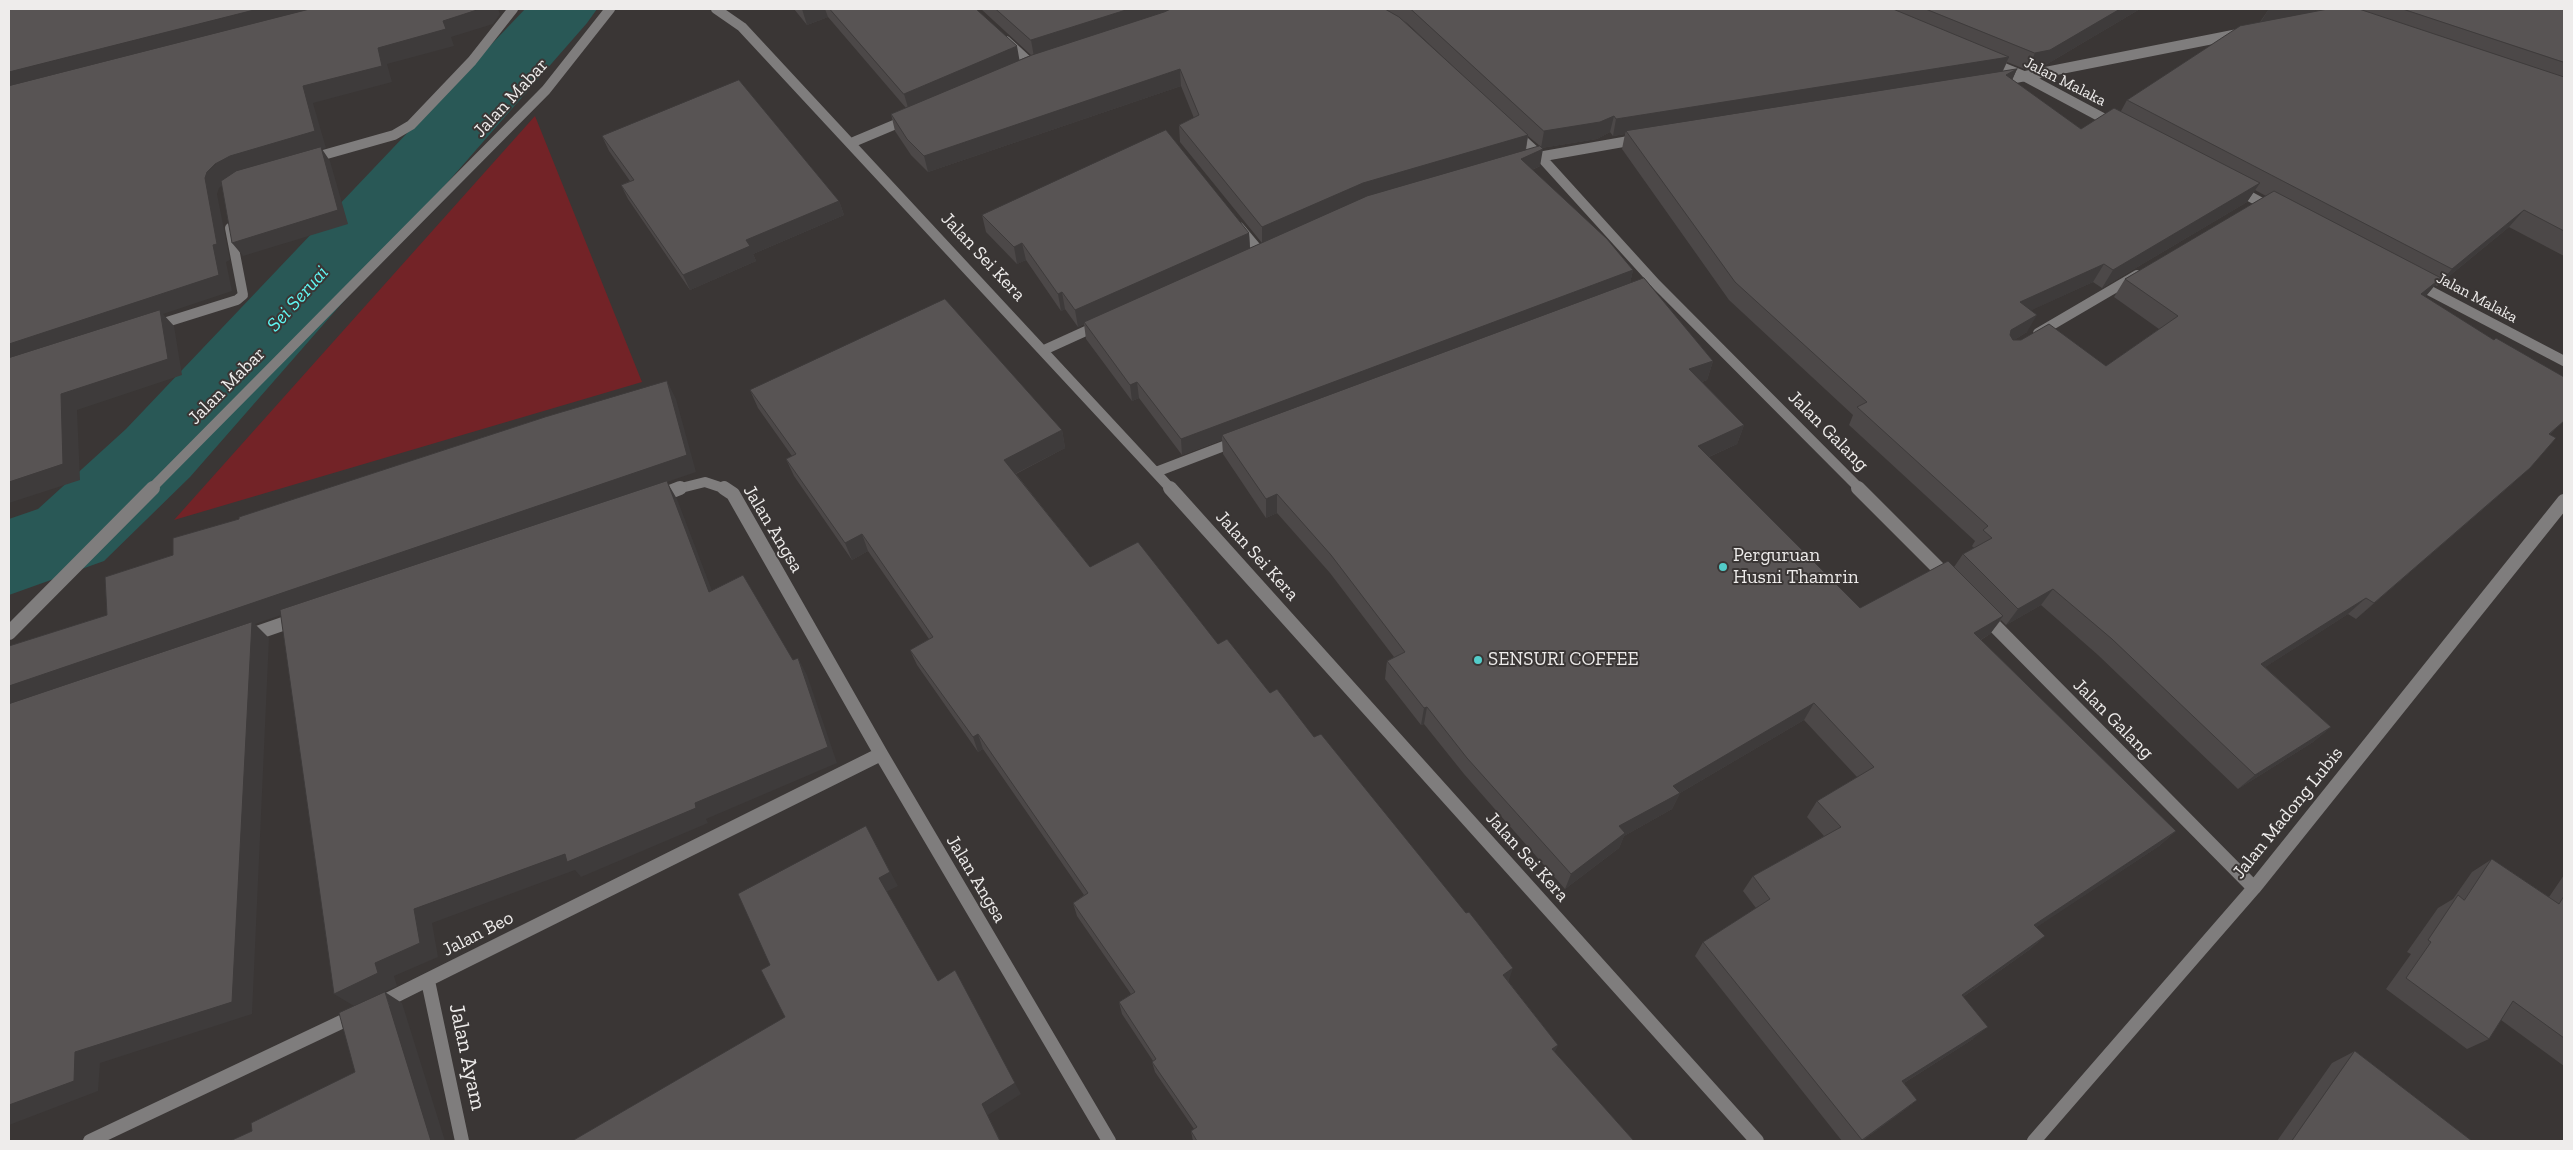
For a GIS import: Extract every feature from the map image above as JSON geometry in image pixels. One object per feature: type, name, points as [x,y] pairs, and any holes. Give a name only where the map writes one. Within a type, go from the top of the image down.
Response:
[{"type":"street","points":[[295,163],[394,135],[411,126],[472,61],[512,9]]},
{"type":"street","name":"Jalan Mabar","points":[[9,633],[546,90],[610,9]]},
{"type":"street","name":"Jalan Sei Kera","points":[[716,9],[742,27],[1044,350],[1156,472],[1757,1141]]},
{"type":"street","points":[[1987,83],[2026,77],[2248,32]]},
{"type":"street","points":[[998,34],[1027,67],[1043,60]]},
{"type":"street","name":"Jalan Malaka","points":[[1981,58],[2026,77],[2121,128]]},
{"type":"street","points":[[851,143],[914,116]]},
{"type":"street","name":"Jalan Galang","points":[[1503,122],[1539,155],[1652,286],[1959,590]]},
{"type":"street","points":[[1521,160],[1539,155],[1646,138]]},
{"type":"street","points":[[2225,183],[2256,204],[2286,216]]},
{"type":"street","points":[[1230,215],[1255,254],[1273,246]]},
{"type":"street","points":[[145,329],[237,300],[243,296],[229,221]]},
{"type":"street","points":[[2032,337],[2150,267]]},
{"type":"street","name":"Jalan Malaka","points":[[2408,279],[2564,361]]},
{"type":"street","points":[[1044,350],[1107,321]]},
{"type":"street","points":[[1156,472],[1249,437]]},
{"type":"street","name":"Jalan Angsa","points":[[644,501],[700,482],[715,481],[733,494],[880,754],[1109,1141]]},
{"type":"street","name":"Jalan Madong Lubis","points":[[2034,1141],[2254,888],[2564,501]]},
{"type":"street","name":"Jalan Galang","points":[[1973,604],[2254,888]]},
{"type":"street","points":[[233,641],[308,616]]},
{"type":"street","name":"Jalan Beo","points":[[90,1141],[428,981],[880,754]]},
{"type":"street","name":"Jalan Ayam","points":[[428,981],[462,1141]]},
{"type":"shaded area","points":[[535,116],[642,382],[174,520]]},
{"type":"building","points":[[9,9],[258,9],[9,72]]},
{"type":"building","points":[[310,9],[480,9],[443,21],[446,29],[378,48],[382,66],[303,86],[315,131],[230,156],[215,164],[207,172],[205,178],[217,244],[213,245],[219,275],[9,344],[9,86]]},
{"type":"building","points":[[830,9],[976,9],[1017,46],[904,94]]},
{"type":"building","points":[[996,9],[1129,9],[1031,40]]},
{"type":"building","points":[[1171,9],[1385,9],[1399,17],[1528,135],[1363,183],[1262,227],[1179,125],[1199,115],[1180,69],[924,156],[907,139],[891,114],[1032,55]]},
{"type":"building","points":[[1411,9],[1893,9],[2009,57],[1616,119],[1614,116],[1600,122],[1544,131]]},
{"type":"building","points":[[1926,9],[2120,9],[2050,50],[2035,53]]},
{"type":"building","points":[[2328,9],[2359,9],[2564,77],[2564,231],[2524,210],[2452,269],[2127,100],[2240,26]]},
{"type":"building","points":[[2403,9],[2564,9],[2564,62]]},
{"type":"building","points":[[2017,69],[2006,75],[2081,129],[2114,108],[2260,183],[2113,270],[2104,264],[2020,302],[2037,315],[2011,330],[2010,335],[2013,340],[2021,340],[2049,324],[2106,366],[2178,316],[2125,279],[2274,191],[2441,278],[2421,294],[2494,340],[2496,338],[2564,377],[2564,421],[2549,434],[2556,438],[2530,468],[2374,603],[2366,598],[2261,664],[2331,727],[2255,775],[2112,639],[2053,589],[2018,609],[1963,554],[1992,538],[1983,530],[1988,526],[1857,407],[1867,402],[1735,282],[1626,131]]},
{"type":"building","points":[[739,80],[839,201],[746,240],[750,246],[683,275],[621,185],[634,180],[602,136]]},
{"type":"building","points":[[1166,130],[1249,233],[1075,310],[1062,292],[1058,294],[1022,243],[1014,247],[982,215]]},
{"type":"building","points":[[1540,146],[1543,149],[1521,159],[1607,239],[1633,270],[1181,439],[1137,382],[1130,385],[1084,322],[1367,196]]},
{"type":"building","points":[[321,147],[338,210],[232,243],[221,181],[236,171]]},
{"type":"building","points":[[1644,278],[1713,361],[1689,369],[1744,425],[1698,446],[1860,608],[1948,561],[2003,616],[1974,633],[2176,831],[2034,925],[2045,936],[1962,995],[1988,1027],[1902,1081],[1917,1100],[1862,1140],[1703,942],[1770,899],[1753,876],[1841,827],[1817,801],[1874,767],[1814,703],[1673,786],[1680,793],[1619,826],[1625,833],[1571,874],[1467,758],[1427,707],[1424,708],[1387,661],[1405,652],[1331,555],[1277,494],[1266,499],[1222,435]]},
{"type":"building","points":[[945,299],[1062,430],[1004,460],[1090,567],[1138,542],[1218,644],[1227,639],[1270,693],[1277,689],[1314,737],[1321,734],[1466,913],[1469,912],[1513,968],[1503,975],[1558,1045],[1552,1049],[1634,1141],[1197,1141],[1191,1131],[1197,1127],[1152,1062],[1156,1059],[1119,1002],[1135,992],[1073,903],[1088,893],[978,734],[973,737],[910,650],[933,637],[862,534],[845,543],[786,459],[796,454],[750,390]]},
{"type":"building","points":[[160,310],[168,359],[61,394],[63,464],[9,482],[9,358]]},
{"type":"building","points":[[667,381],[687,455],[9,686],[9,646],[107,615],[105,577],[173,555],[173,538],[239,519],[239,517],[545,417]]},
{"type":"building","points":[[667,481],[709,592],[743,575],[793,660],[798,658],[828,747],[695,803],[696,808],[567,862],[565,854],[414,909],[420,943],[375,963],[378,973],[334,994],[280,610]]},
{"type":"building","points":[[252,622],[232,1002],[75,1052],[74,1081],[9,1105],[9,704]]},
{"type":"building","points":[[866,826],[890,872],[879,878],[938,981],[955,970],[1015,1083],[982,1104],[1000,1141],[572,1141],[785,1017],[761,970],[770,965],[738,894]]},
{"type":"building","points":[[2492,859],[2559,904],[2564,896],[2564,1038],[2513,1001],[2489,1039],[2406,978],[2431,942],[2428,940],[2458,895],[2464,900]]},
{"type":"building","points":[[385,992],[431,1141],[230,1141],[252,1131],[251,1123],[355,1072],[339,1013]]},
{"type":"building","points":[[2355,1051],[2472,1141],[2292,1141]]},
{"type":"waterway","name":"Sei Seruai","points":[[9,557],[71,535],[158,453],[563,9]]},
{"type":"place","name":"Perguruan Husni Thamrin","points":[[1723,567]]},
{"type":"place","name":"SENSURI COFFEE","points":[[1478,660]]}]
